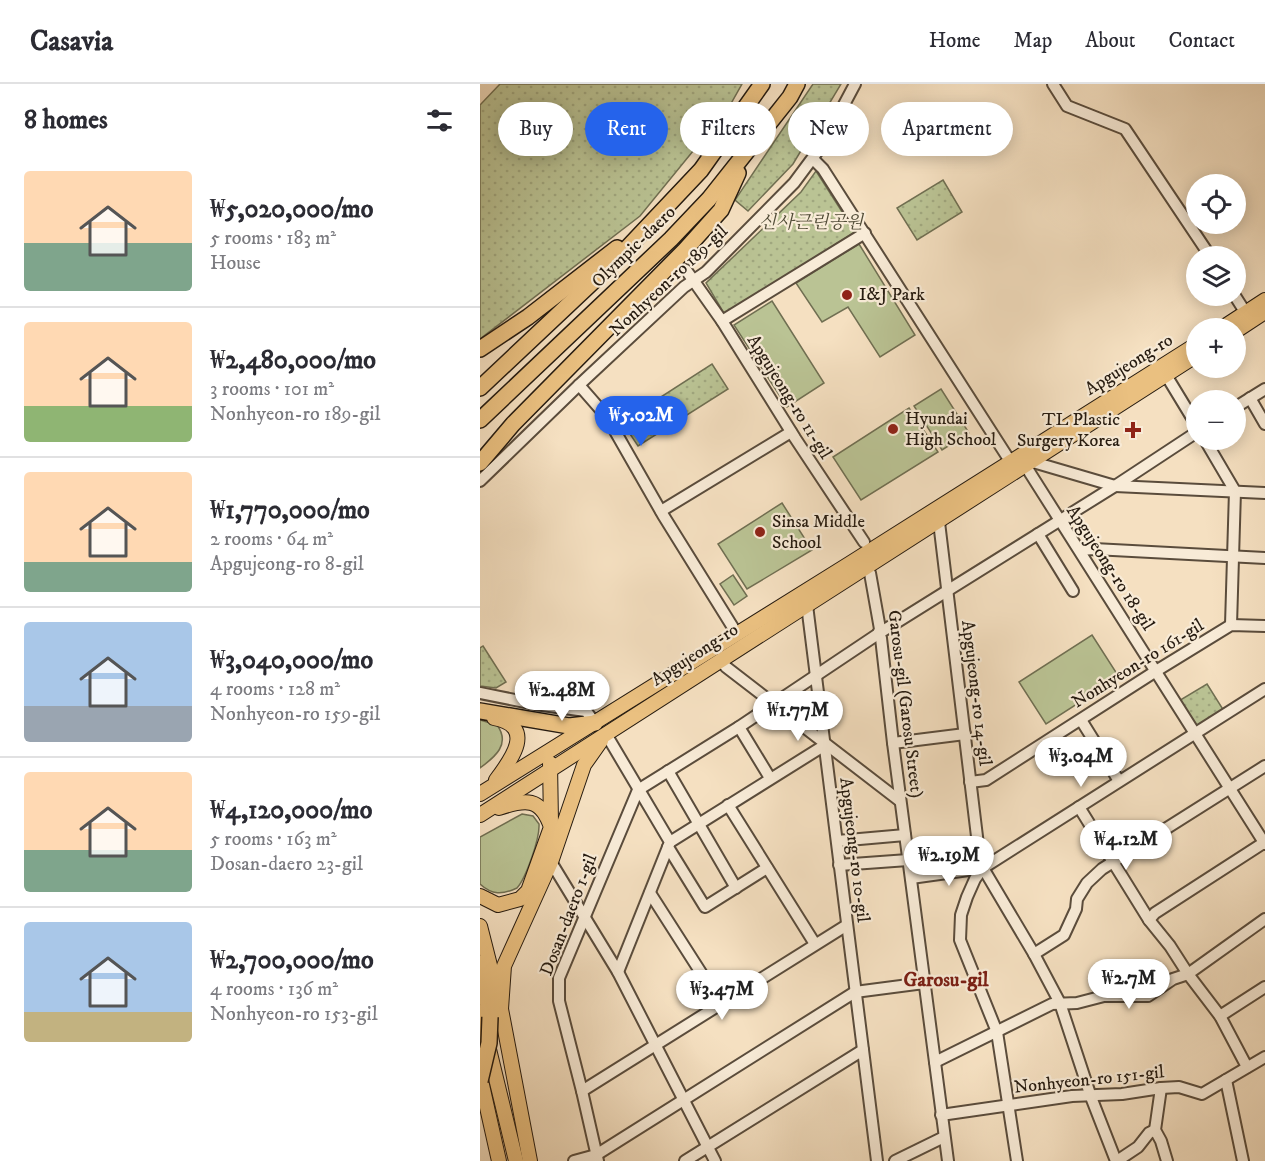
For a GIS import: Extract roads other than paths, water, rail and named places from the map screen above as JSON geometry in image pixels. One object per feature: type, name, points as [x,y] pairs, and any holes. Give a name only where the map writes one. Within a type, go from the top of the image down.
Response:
[{"type":"highway","name":"Olympic-daero","points":[[480,388],[616,260],[701,170],[762,84]]},
{"type":"highway","name":"Olympic-daero","points":[[776,115],[797,84]]},
{"type":"highway","name":"Olympic-daero","points":[[480,420],[671,239],[709,199],[743,156]]},
{"type":"highway","points":[[480,463],[503,435],[685,250],[721,210],[745,156]]},
{"type":"highway","points":[[480,349],[528,316],[652,220]]},
{"type":"highway","points":[[480,375],[494,363],[515,353]]},
{"type":"highway","points":[[480,713],[600,729]]},
{"type":"highway","points":[[480,963],[491,1012],[489,1043],[480,1081]]},
{"type":"main road","points":[[1244,318],[1259,311]]},
{"type":"main road","points":[[1246,322],[1259,311]]},
{"type":"main road","name":"Apgujeong-ro","points":[[480,815],[550,769],[600,729],[868,558],[1010,460],[1186,351]]},
{"type":"main road","name":"Apgujeong-ro","points":[[484,792],[550,752],[600,729],[721,660],[741,639],[807,605],[868,558],[939,522],[1186,362]]},
{"type":"main road","points":[[480,713],[505,720],[514,728],[518,742],[510,762],[484,792]]},
{"type":"main road","points":[[530,1161],[491,1012],[504,966],[551,862],[584,765],[600,729]]},
{"type":"main road","points":[[480,896],[498,905],[524,896],[531,886],[551,827],[550,752]]},
{"type":"main road","points":[[480,815],[511,804],[532,802],[544,811],[551,827]]},
{"type":"main road","points":[[480,926],[491,1012],[516,1161]]},
{"type":"main road","points":[[480,1076],[499,1161]]},
{"type":"street","name":"Nonhyeon-ro 189-gil","points":[[480,482],[684,287],[706,273],[794,183],[813,159],[855,84]]},
{"type":"street","points":[[1053,84],[1067,106],[1125,129],[1203,246]]},
{"type":"street","points":[[813,159],[823,169],[865,233],[1010,460],[1115,486],[1265,493]]},
{"type":"street","points":[[722,321],[865,233]]},
{"type":"street","name":"Apgujeong-ro 11-gil","points":[[686,270],[722,321],[868,558]]},
{"type":"street","points":[[1246,303],[1259,311]]},
{"type":"street","points":[[1166,375],[1186,408]]},
{"type":"street","name":"Apgujeong-ro","points":[[579,385],[607,417],[662,513],[741,639]]},
{"type":"street","points":[[1246,401],[1265,389]]},
{"type":"street","points":[[1250,398],[1265,424]]},
{"type":"street","points":[[503,435],[536,426]]},
{"type":"street","points":[[662,513],[791,432]]},
{"type":"street","points":[[639,790],[739,727],[878,634],[1186,439]]},
{"type":"street","points":[[1211,450],[1235,491],[1231,625]]},
{"type":"street","name":"Apgujeong-ro 18-gil","points":[[1029,464],[1060,520],[1265,843]]},
{"type":"street","name":"Apgujeong-ro 14-gil","points":[[939,522],[979,853],[983,868],[1060,1003],[1091,1097],[1117,1161]]},
{"type":"street","points":[[1038,534],[1073,591]]},
{"type":"street","points":[[1080,550],[1265,558]]},
{"type":"street","name":"Garosu-gil (Garosu Street)","points":[[868,558],[880,629],[878,634],[881,638],[900,801],[948,1161]]},
{"type":"street","name":"Apgujeong-ro 10-gil","points":[[807,605],[877,1161]]},
{"type":"street","name":"Nonhyeon-ro 161-gil","points":[[970,782],[986,780],[1231,625],[1265,627]]},
{"type":"street","points":[[721,660],[726,667],[772,704],[900,801]]},
{"type":"street","points":[[1017,1161],[997,1032],[960,940],[961,915],[975,879],[983,868],[1195,732],[1265,690]]},
{"type":"street","points":[[480,693],[586,711],[639,790],[705,908],[767,868]]},
{"type":"street","points":[[1081,720],[1119,781]]},
{"type":"street","points":[[739,727],[770,778]]},
{"type":"street","points":[[893,743],[965,734]]},
{"type":"street","points":[[618,972],[669,845],[698,823],[825,745]]},
{"type":"street","points":[[1034,954],[1064,935],[1076,909],[1077,900],[1087,883],[1102,869],[1265,766]]},
{"type":"street","points":[[668,771],[736,888]]},
{"type":"street","name":"Dosan-daero 1-gil","points":[[597,1158],[566,1033],[558,991],[559,978],[639,790]]},
{"type":"street","points":[[728,805],[815,944]]},
{"type":"street","points":[[1078,807],[1149,920],[1220,1016],[1247,1067]]},
{"type":"street","points":[[837,841],[905,835]]},
{"type":"street","points":[[1149,920],[1155,913],[1265,843]]},
{"type":"street","points":[[839,865],[908,860]]},
{"type":"street","points":[[551,862],[618,972],[715,1161]]},
{"type":"street","points":[[911,878],[983,868]]},
{"type":"street","points":[[650,893],[721,1004]]},
{"type":"street","points":[[935,1062],[1052,1004],[1077,1003],[1104,996],[1148,996],[1173,979],[1188,974],[1265,919]]},
{"type":"street","points":[[582,1091],[847,925]]},
{"type":"street","points":[[574,1161],[597,1158],[855,992],[924,983]]},
{"type":"street","points":[[1220,1016],[1265,987]]},
{"type":"street","points":[[685,1161],[863,1050]]},
{"type":"street","name":"Nonhyeon-ro 151-gil","points":[[941,1114],[1072,1096],[1091,1097],[1161,1088],[1179,1087],[1202,1094],[1265,1057]]},
{"type":"street","points":[[1226,1080],[1243,1161]]},
{"type":"street","points":[[1161,1088],[1155,1130],[1167,1161]]},
{"type":"street","points":[[1117,1161],[1138,1147],[1149,1133],[1155,1130]]},
{"type":"street","points":[[896,1161],[944,1137]]},
{"type":"place","name":"I&J Park","points":[[847,295]]},
{"type":"place","name":"Hyundai High School","points":[[893,429]]},
{"type":"place","name":"TL Plastic Surgery Korea","points":[[1133,430]]},
{"type":"place","name":"Sinsa Middle School","points":[[760,532]]},
{"type":"district","name":"Garosu-gil","points":[[946,980]]},
{"type":"park label","name":"신사근린공원","points":[[811,223]]}]
